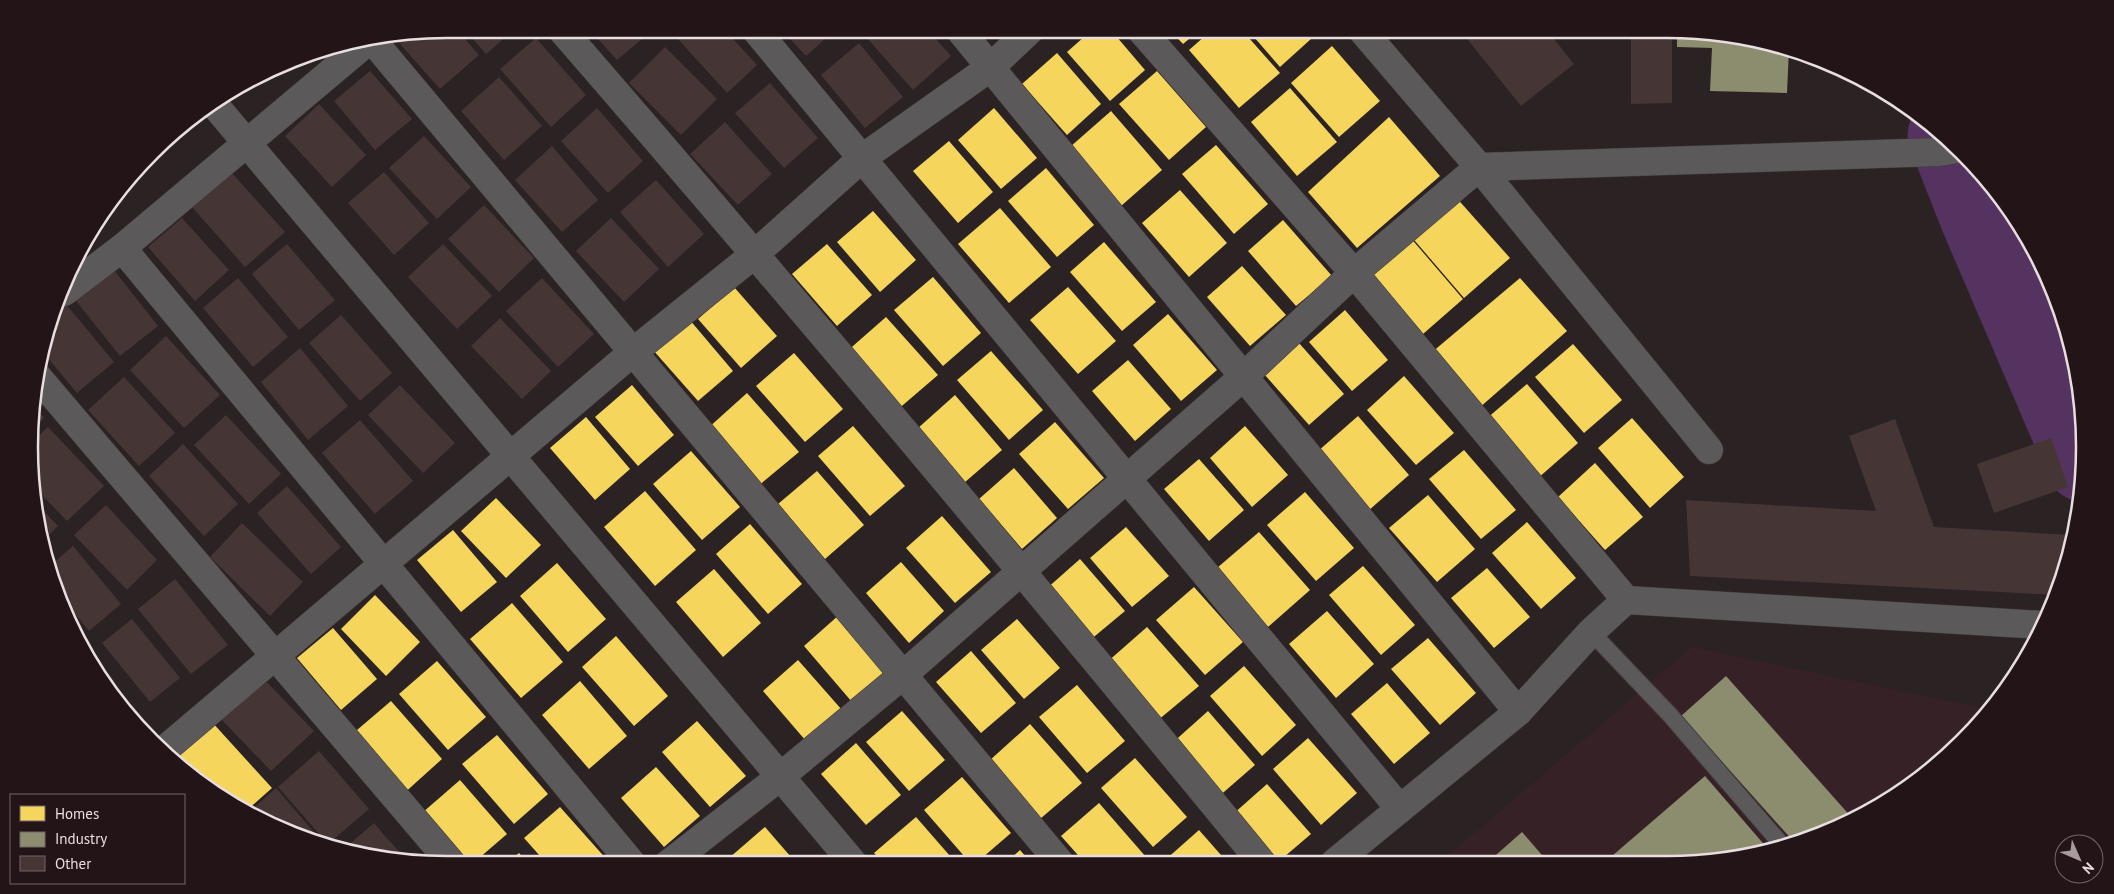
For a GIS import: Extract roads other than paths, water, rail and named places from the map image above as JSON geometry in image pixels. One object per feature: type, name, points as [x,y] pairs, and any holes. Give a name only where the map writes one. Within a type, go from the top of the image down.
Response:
[{"type":"street","points":[[569,38],[756,253],[1022,570],[1256,856]]},
{"type":"street","points":[[762,38],[1400,808]]},
{"type":"street","points":[[967,38],[1518,712]]},
{"type":"street","points":[[168,747],[633,352],[756,253],[861,159],[992,67],[1022,38]]},
{"type":"street","points":[[1148,38],[1354,272],[1626,600]]},
{"type":"street","points":[[1369,38],[1479,167],[1709,450]]},
{"type":"street","points":[[375,44],[1054,856]]},
{"type":"street","points":[[70,287],[122,248],[362,46]]},
{"type":"street","points":[[217,108],[847,856]]},
{"type":"street","points":[[679,856],[781,776],[903,675],[1244,376],[1354,272],[1479,167],[1948,150]]},
{"type":"street","points":[[122,248],[626,856]]},
{"type":"street","points":[[43,383],[444,856]]},
{"type":"street","points":[[1342,856],[1518,712],[1590,632],[1626,600],[2036,625]]},
{"type":"lane","points":[[1590,632],[1670,715],[1779,841]]},
{"type":"waterway","points":[[1952,152],[1978,219],[2076,448]]}]
